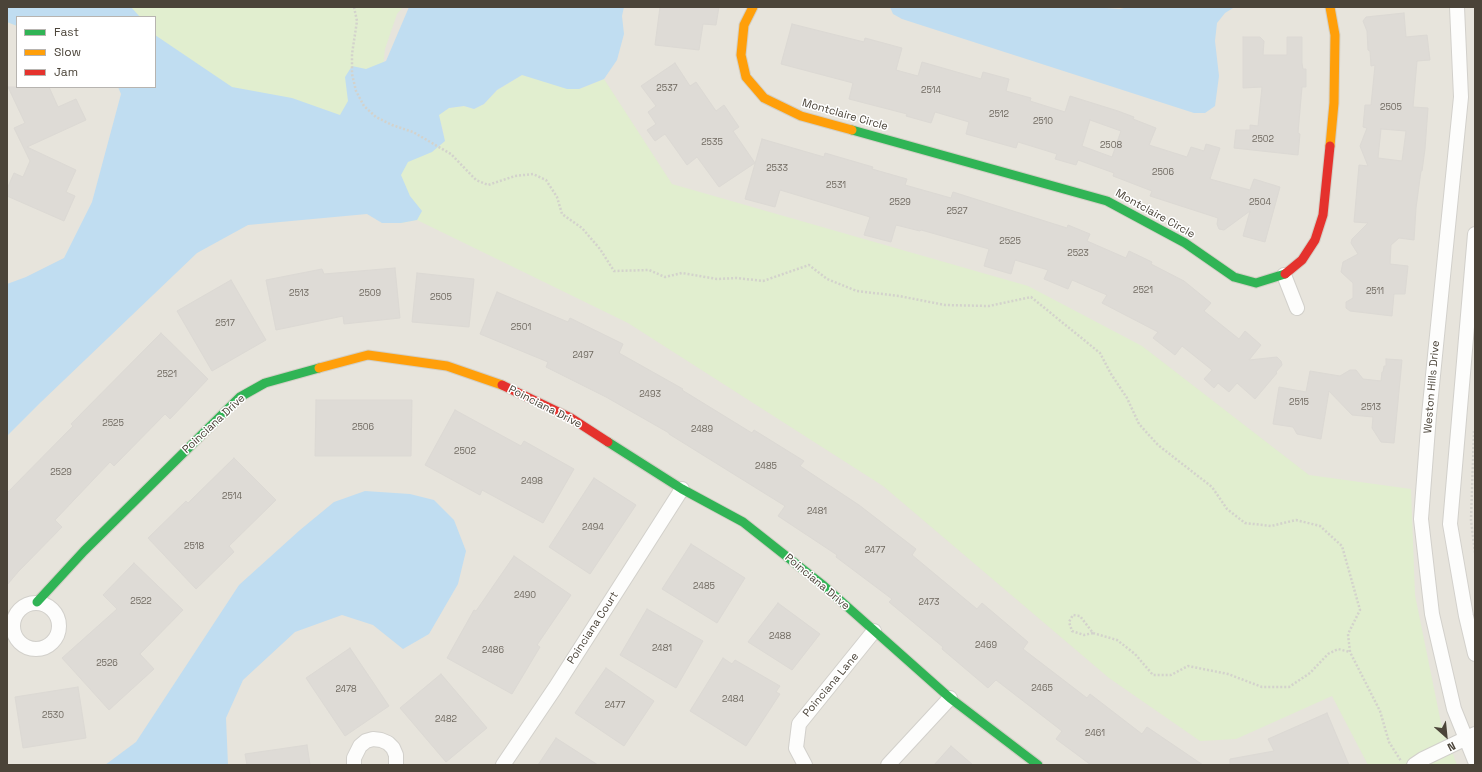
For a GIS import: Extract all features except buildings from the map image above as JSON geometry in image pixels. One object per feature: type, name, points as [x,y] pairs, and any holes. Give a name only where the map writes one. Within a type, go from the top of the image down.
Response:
[{"type":"street","name":"Montclaire Circle","points":[[753,7],[744,25],[741,55],[746,77],[764,98],[801,116],[1107,201],[1185,243],[1234,278],[1256,283],[1284,275],[1302,260],[1315,240],[1323,215],[1334,103],[1335,35],[1330,7]]},
{"type":"street","name":"Weston Hills Drive","points":[[1457,7],[1461,97],[1429,415],[1421,519],[1432,614],[1454,709],[1470,736],[1475,761]]},
{"type":"street","points":[[1475,234],[1450,524],[1466,616],[1475,654]]},
{"type":"street","points":[[1284,275],[1297,308]]},
{"type":"street","name":"Poinciana Drive","points":[[37,602],[84,551],[240,397],[265,383],[368,355],[447,366],[500,384],[571,418],[682,489],[743,522],[824,586],[950,698],[1038,765]]},
{"type":"street","name":"Poinciana Court","points":[[503,765],[682,489]]},
{"type":"street","name":"Poinciana Lane","points":[[805,765],[796,748],[799,724],[874,631]]},
{"type":"street","points":[[888,765],[950,698]]},
{"type":"street","points":[[1414,765],[1470,736]]},
{"type":"street","points":[[354,765],[354,758],[360,746],[366,741],[373,739],[388,743],[393,748],[396,755],[396,765]]},
{"type":"path","points":[[354,7],[357,21],[352,54],[352,74],[356,91],[364,106],[376,117],[392,125],[414,132],[451,154],[476,180],[488,185],[515,176],[533,174],[546,180],[557,197],[562,214],[582,228],[600,249],[614,271],[649,270],[665,277],[682,273],[717,280],[737,278],[763,281],[809,265],[827,279],[857,291],[899,296],[945,305],[990,306],[1031,297],[1100,353],[1111,374],[1127,398],[1139,424],[1158,445],[1212,487],[1227,508],[1245,523],[1271,526],[1296,520],[1320,526],[1342,546],[1360,610],[1348,634],[1350,652],[1380,711],[1389,742],[1404,765]]},
{"type":"path","points":[[1474,429],[1471,520],[1475,553]]},
{"type":"path","points":[[1093,633],[1080,616],[1073,615],[1069,622],[1072,631],[1084,635],[1093,633],[1117,640],[1135,654],[1153,675],[1171,675],[1188,666],[1228,674],[1262,686],[1289,687],[1310,673],[1328,654],[1338,649],[1350,652]]},
{"type":"shaded area","points":[[7,7],[1475,7],[1475,765],[7,765]]},
{"type":"green space","points":[[7,7],[403,7],[397,14],[385,49],[381,86],[444,141],[443,130],[438,115],[449,108],[464,106],[474,109],[484,104],[497,90],[522,75],[579,89],[604,79],[672,184],[1028,286],[1142,346],[1309,475],[1411,489],[1415,595],[1441,723],[1457,765],[1368,765],[1332,696],[1236,739],[1200,741],[1109,678],[883,486],[628,323],[417,220],[401,223],[156,88],[156,16],[16,16],[16,26],[7,22]]},
{"type":"water","points":[[7,7],[131,7],[139,16],[16,16],[16,26],[7,22]]},
{"type":"water","points":[[409,7],[624,7],[622,16],[624,34],[617,60],[604,79],[579,89],[567,89],[522,75],[497,90],[484,104],[474,109],[464,106],[449,108],[439,115],[445,141],[432,152],[408,162],[401,175],[410,196],[422,211],[417,220],[401,223],[382,223],[367,214],[248,225],[197,253],[7,436],[7,284],[26,277],[64,258],[92,202],[121,94],[118,88],[156,88],[156,36],[232,87],[292,98],[340,115],[348,101],[345,77],[352,66],[366,69],[386,61]]},
{"type":"water","points":[[890,7],[1090,7],[1120,9],[1128,7],[1247,7],[1233,8],[1225,13],[1217,23],[1215,41],[1219,76],[1215,106],[1205,113],[1194,113],[902,19],[893,14]]},
{"type":"water","points":[[365,491],[410,494],[434,500],[454,520],[466,551],[458,584],[429,634],[403,649],[373,625],[342,615],[295,632],[243,680],[226,718],[228,765],[105,765],[136,742],[239,585],[300,530],[334,502]]},
{"type":"traffic: fast","points":[[852,130],[1107,201],[1185,243],[1234,277],[1256,283],[1285,274]]},
{"type":"traffic: fast","points":[[37,602],[84,551],[240,397],[265,383],[319,368]]},
{"type":"traffic: fast","points":[[608,442],[682,489],[743,522],[824,586],[950,698],[1038,765]]},
{"type":"traffic: slow","points":[[753,7],[744,25],[741,55],[746,77],[764,98],[801,116],[852,130]]},
{"type":"traffic: slow","points":[[1330,7],[1335,35],[1334,103],[1330,146]]},
{"type":"traffic: slow","points":[[319,368],[368,355],[447,366],[502,385]]},
{"type":"traffic: jam","points":[[1285,274],[1302,260],[1315,240],[1323,215],[1330,146]]},
{"type":"traffic: jam","points":[[502,385],[571,418],[608,442]]}]
